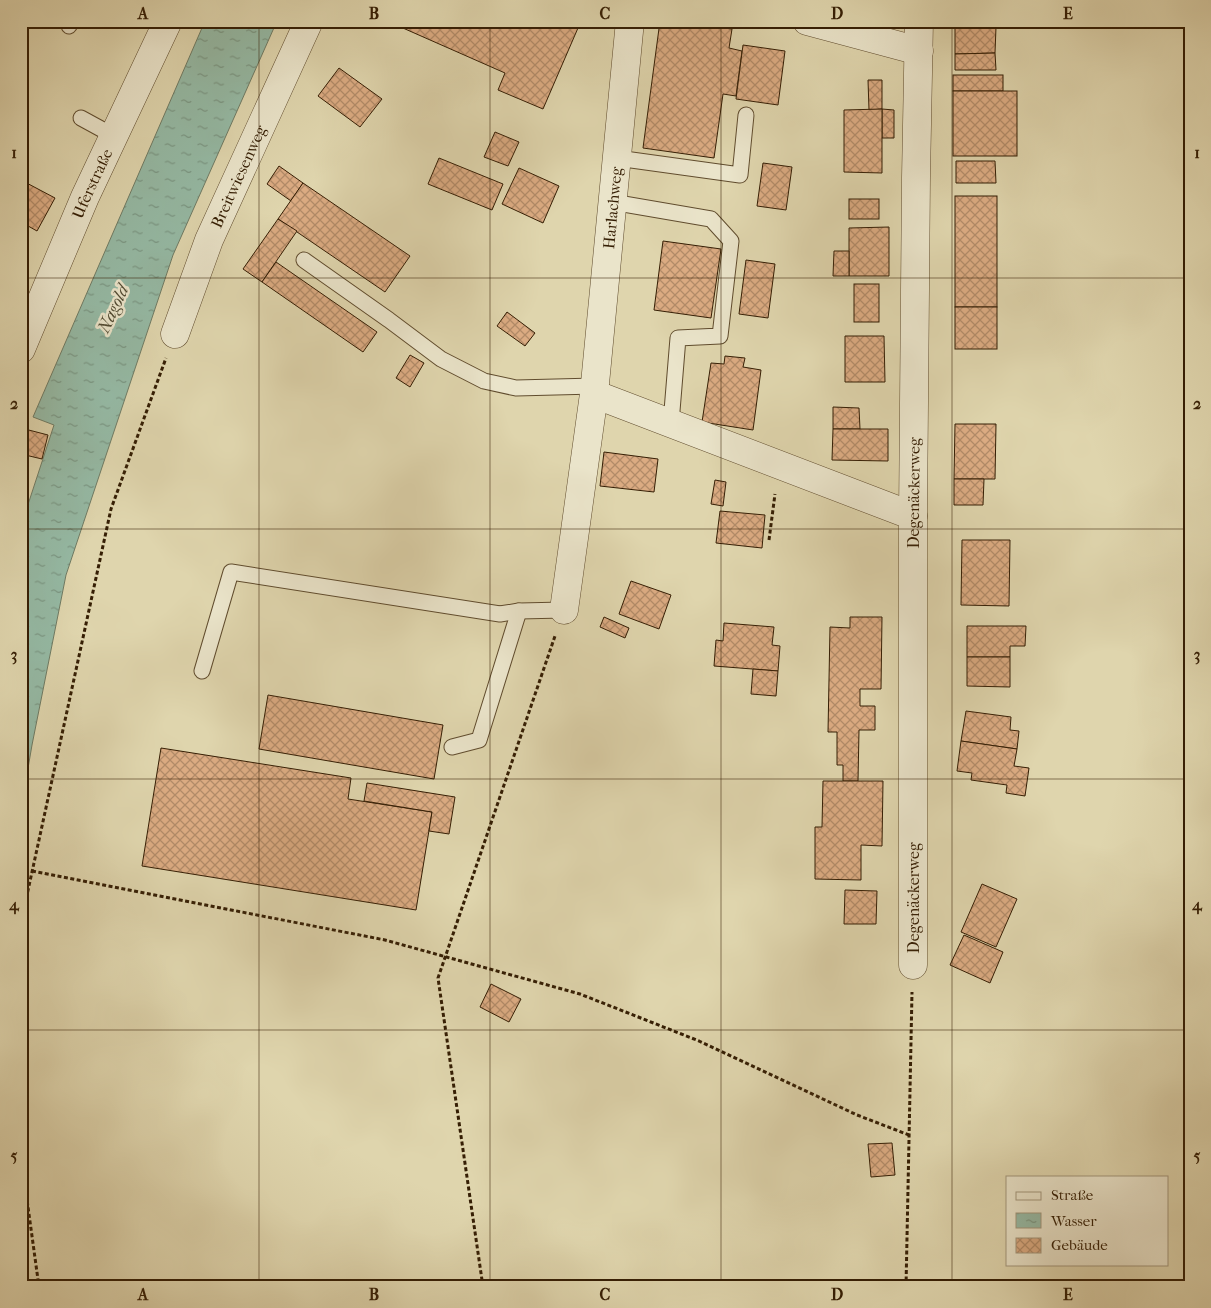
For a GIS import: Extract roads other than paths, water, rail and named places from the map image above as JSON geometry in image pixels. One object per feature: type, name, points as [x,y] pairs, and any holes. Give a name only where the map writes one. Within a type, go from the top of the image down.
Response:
[{"type":"street","name":"Uferstraße","points":[[21,349],[85,197],[168,21]]},
{"type":"street","name":"Breitwiesenweg","points":[[175,334],[209,240],[309,21]]},
{"type":"street","name":"Harlachweg","points":[[564,610],[594,390],[630,21]]},
{"type":"street","points":[[807,21],[919,51]]},
{"type":"street","name":"Degenäckerweg","points":[[913,965],[916,177],[920,21]]},
{"type":"street","points":[[594,390],[671,423],[914,516]]},
{"type":"lane","points":[[617,158],[740,175],[746,115]]},
{"type":"lane","points":[[81,118],[114,136]]},
{"type":"lane","points":[[612,202],[711,219],[731,241],[720,336],[678,338],[671,423]]},
{"type":"lane","points":[[304,260],[441,359],[484,381],[516,388],[594,390]]},
{"type":"lane","points":[[202,671],[231,572],[500,614],[519,611],[564,610]]},
{"type":"lane","points":[[452,747],[479,740],[519,611]]},
{"type":"water","name":"Nagold","points":[[205,21],[277,21],[173,255],[66,575],[21,809],[21,526],[54,425],[33,417]]}]
